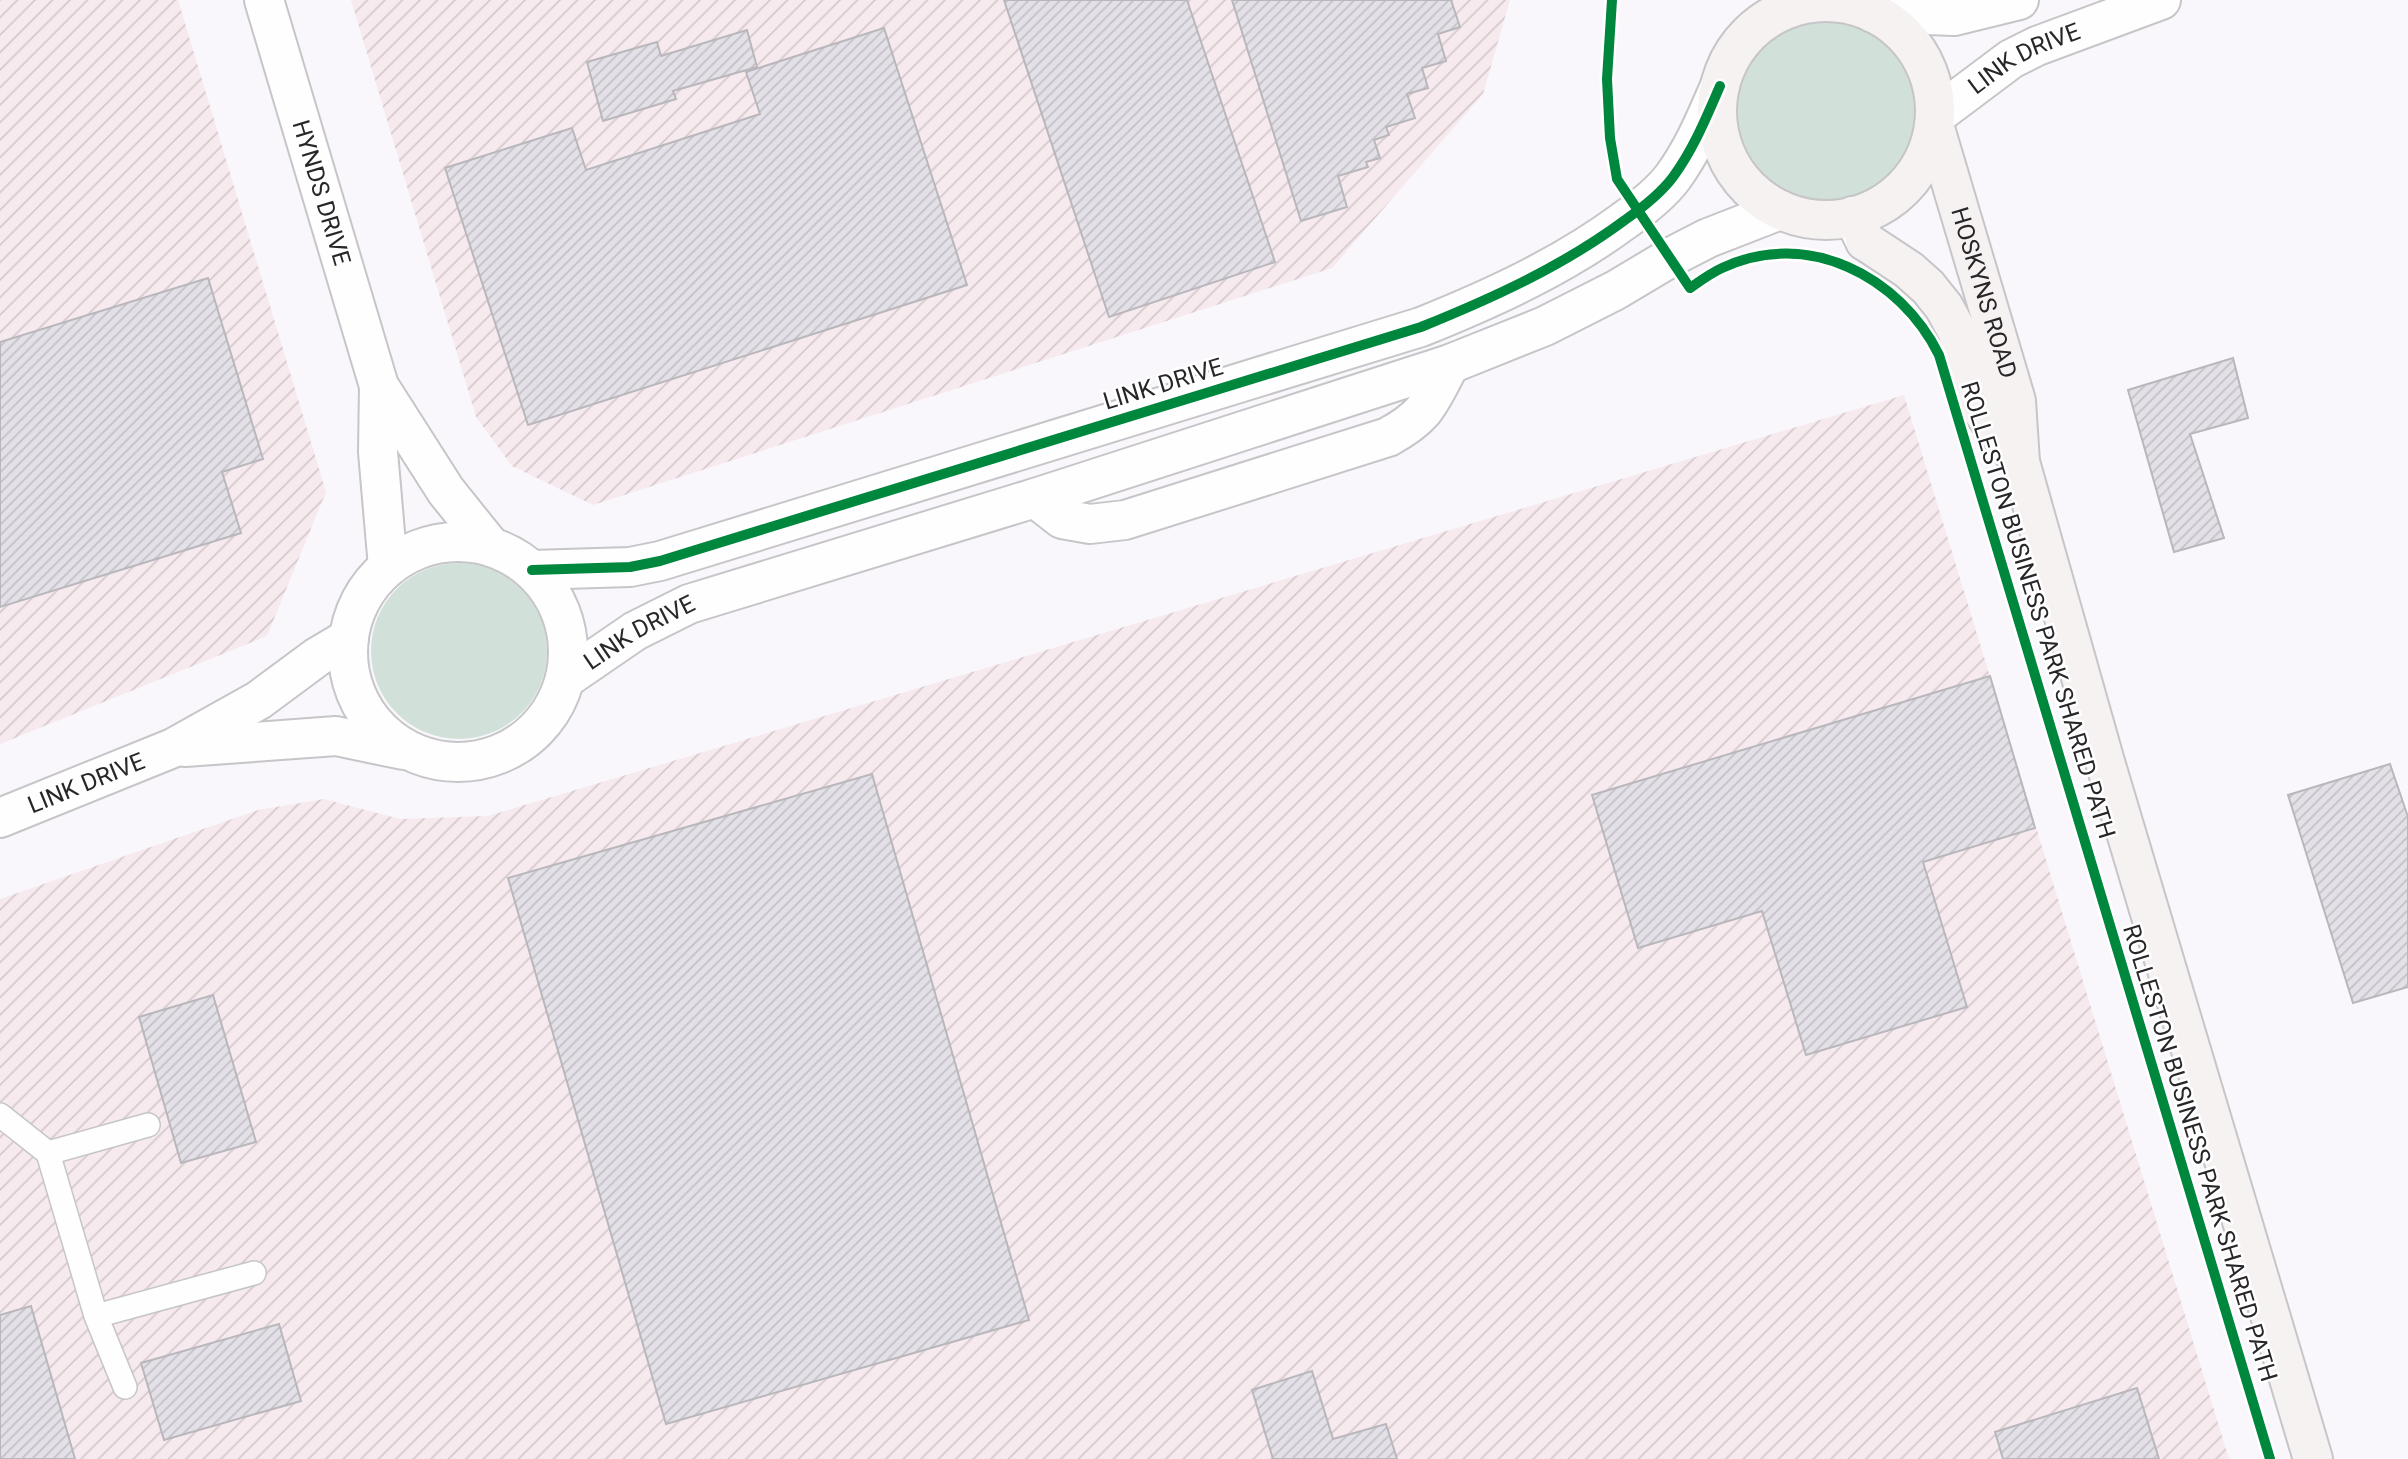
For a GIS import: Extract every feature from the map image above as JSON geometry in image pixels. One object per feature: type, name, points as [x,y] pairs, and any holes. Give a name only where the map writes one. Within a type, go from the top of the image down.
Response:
[{"type":"main road","points":[[1735,51],[1761,24],[1791,8],[1824,3],[1861,7],[1900,32],[1919,54],[1930,79],[1934,97],[1934,120],[1925,156],[1908,183],[1883,203],[1859,229],[1780,210],[1744,184],[1728,158],[1718,131],[1717,108],[1720,86],[1735,51],[1742,0]]},
{"type":"main road","name":"HOSKYNS ROAD","points":[[1934,120],[2016,401],[2020,462],[2105,762],[2313,1459]]},
{"type":"main road","name":"HOSKYNS ROAD","points":[[1859,229],[1928,287],[1944,307],[1968,360],[1981,409],[2020,462]]},
{"type":"street","name":"HYNDS DRIVE","points":[[264,0],[379,386],[446,491],[491,547]]},
{"type":"street","points":[[1861,7],[1954,16],[2019,0]]},
{"type":"street","name":"LINK DRIVE","points":[[1934,120],[1984,78],[2020,54],[2161,0]]},
{"type":"street","name":"LINK DRIVE","points":[[532,570],[630,567],[660,561],[1421,327],[1485,302],[1598,240],[1637,211],[1671,180],[1696,144],[1720,86]]},
{"type":"street","name":"LINK DRIVE","points":[[565,679],[635,631],[689,604],[1035,498],[1450,365],[1545,326],[1708,238],[1780,210]]},
{"type":"street","points":[[1035,498],[1062,519],[1090,524],[1125,520],[1388,437],[1410,425],[1424,412],[1450,365]]},
{"type":"street","name":"HYNDS DRIVE","points":[[379,386],[378,452],[388,567]]},
{"type":"street","points":[[464,543],[491,547],[532,570],[554,596],[566,628],[569,645],[565,679],[559,698],[537,730],[505,752],[467,762],[428,758],[396,744],[374,723],[358,697],[349,668],[349,638],[353,618],[362,599],[388,567],[419,549],[437,544],[464,543]]},
{"type":"street","name":"LINK DRIVE","points":[[0,818],[173,748],[259,700],[317,657],[349,638]]},
{"type":"street","name":"LINK DRIVE","points":[[173,748],[336,736],[410,751]]},
{"type":"lane","points":[[0,1115],[48,1153],[96,1315],[125,1387]]},
{"type":"lane","points":[[48,1153],[148,1125]]},
{"type":"lane","points":[[96,1315],[254,1273]]},
{"type":"shaded area","points":[[0,0],[178,0],[326,492],[267,636],[0,744]]},
{"type":"shaded area","points":[[351,0],[1510,0],[1483,94],[1332,268],[593,505],[512,466],[476,417]]},
{"type":"shaded area","points":[[1826,20],[1860,27],[1889,47],[1909,76],[1916,110],[1909,144],[1889,173],[1860,193],[1826,200],[1792,193],[1763,173],[1743,144],[1736,110],[1743,76],[1763,47],[1792,27]]},
{"type":"shaded area","points":[[1904,395],[2229,1459],[0,1459],[0,899],[258,810],[324,799],[400,819],[488,816]]},
{"type":"shaded area","points":[[459,563],[493,570],[521,589],[540,617],[547,651],[540,685],[521,713],[493,732],[459,739],[425,732],[397,713],[378,685],[371,651],[378,617],[397,589],[425,570]]},
{"type":"building","points":[[1004,0],[1187,0],[1275,262],[1109,317]]},
{"type":"building","points":[[1232,0],[1451,0],[1460,27],[1438,34],[1446,61],[1422,68],[1428,88],[1407,94],[1415,118],[1386,127],[1389,135],[1374,140],[1380,158],[1366,162],[1368,167],[1338,176],[1347,207],[1301,221]]},
{"type":"building","points":[[884,28],[967,285],[528,425],[445,168],[572,128],[586,170],[760,114],[746,72]]},
{"type":"building","points":[[747,30],[757,67],[673,91],[676,99],[603,121],[587,62],[657,42],[661,56]]},
{"type":"building","points":[[208,278],[263,459],[222,472],[241,533],[0,607],[0,342]]},
{"type":"building","points":[[2233,358],[2248,418],[2190,434],[2224,538],[2174,552],[2128,390]]},
{"type":"building","points":[[1990,676],[2035,828],[1923,862],[1967,1007],[1806,1055],[1762,911],[1638,948],[1592,795]]},
{"type":"building","points":[[2390,764],[2408,817],[2408,987],[2353,1003],[2288,795]]},
{"type":"building","points":[[872,774],[1029,1320],[666,1424],[508,878]]},
{"type":"building","points":[[213,995],[256,1142],[181,1163],[139,1017]]},
{"type":"building","points":[[31,1306],[75,1459],[0,1459],[0,1315]]},
{"type":"building","points":[[279,1324],[301,1401],[164,1440],[141,1363]]},
{"type":"building","points":[[1312,1371],[1333,1439],[1386,1424],[1397,1459],[1273,1459],[1252,1390]]},
{"type":"building","points":[[2137,1388],[2159,1459],[2003,1459],[1995,1432]]},
{"type":"cycle path","name":"ROLLESTON BUSINESS PARK SHARED PATH","points":[[1612,0],[1607,79],[1610,138],[1617,179],[1690,288],[1722,268],[1754,257],[1786,254],[1818,257],[1848,267],[1876,282],[1901,302],[1922,327],[1939,355],[2270,1459]]},
{"type":"cycle path","points":[[532,570],[630,567],[660,561],[1421,327],[1501,293],[1552,266],[1601,237],[1644,205],[1668,183],[1680,166],[1699,133],[1720,86]]}]
